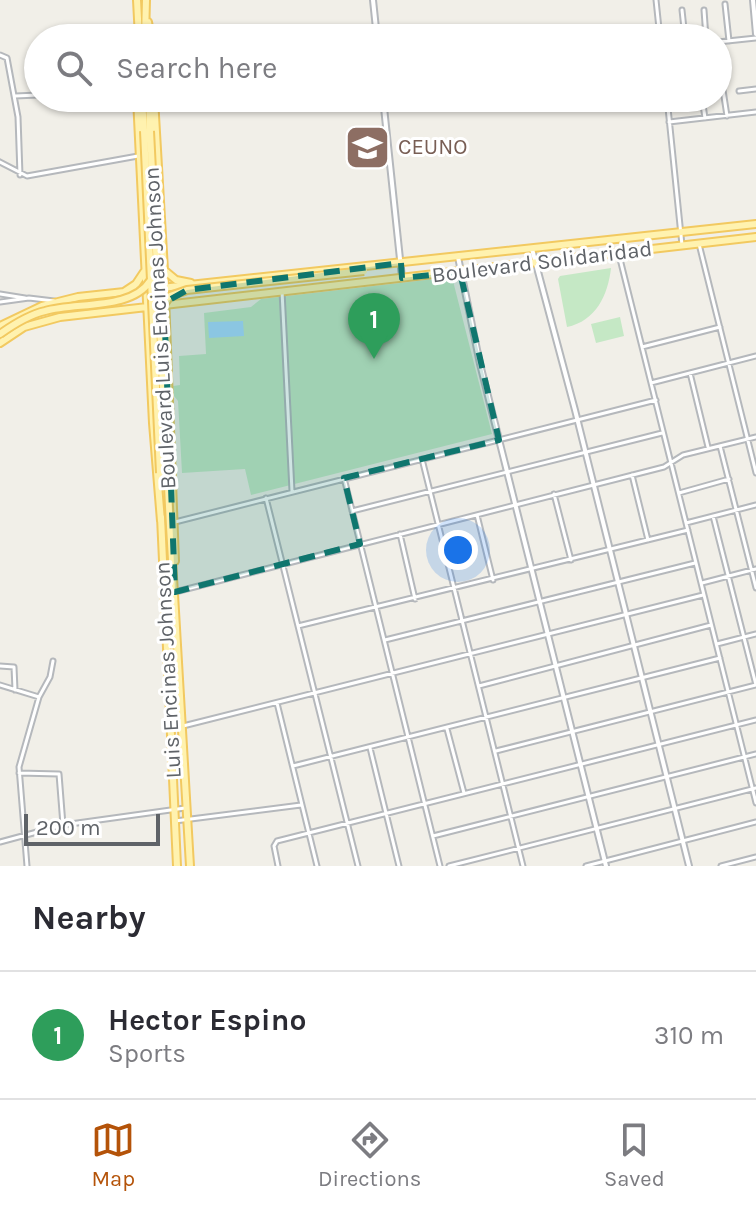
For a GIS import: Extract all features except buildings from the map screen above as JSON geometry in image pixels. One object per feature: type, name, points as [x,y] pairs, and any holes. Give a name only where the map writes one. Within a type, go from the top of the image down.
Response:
[{"type":"main road","points":[[137,0],[141,24]]},
{"type":"main road","points":[[145,24],[146,0]]},
{"type":"main road","points":[[140,112],[146,291],[161,521]]},
{"type":"main road","points":[[143,112],[147,131]]},
{"type":"main road","points":[[147,131],[150,112]]},
{"type":"main road","points":[[153,112],[166,303],[172,524]]},
{"type":"main road","name":"Boulevard Luis Encinas Johnson","points":[[147,131],[172,524]]},
{"type":"main road","name":"Boulevard Luis Encinas Johnson","points":[[147,131],[160,473]]},
{"type":"main road","name":"Boulevard Solidaridad","points":[[0,326],[25,312],[58,301],[88,296],[756,224]]},
{"type":"main road","name":"Boulevard Solidaridad","points":[[0,343],[18,330],[41,321],[90,313],[756,237]]},
{"type":"main road","points":[[0,334],[43,311],[124,300],[141,293],[153,275],[156,239]]},
{"type":"main road","points":[[155,352],[161,311],[164,303],[177,292],[364,271],[382,265]]},
{"type":"main road","points":[[123,293],[139,282],[145,269]]},
{"type":"main road","points":[[164,270],[176,280],[203,284]]},
{"type":"main road","points":[[88,296],[90,313]]},
{"type":"main road","points":[[166,322],[182,302]]},
{"type":"main road","points":[[133,308],[141,312],[148,324]]},
{"type":"main road","name":"Luis Encinas Johnson","points":[[160,473],[177,866]]},
{"type":"main road","name":"Luis Encinas Johnson","points":[[172,524],[190,866]]},
{"type":"street","points":[[373,0],[376,24]]},
{"type":"street","points":[[656,0],[659,24]]},
{"type":"street","points":[[732,40],[756,36],[754,1]]},
{"type":"street","points":[[725,4],[727,24]]},
{"type":"street","points":[[682,10],[684,24]]},
{"type":"street","points":[[704,10],[705,24]]},
{"type":"street","points":[[0,55],[7,58],[15,96],[20,175]]},
{"type":"street","points":[[739,91],[756,89]]},
{"type":"street","points":[[15,96],[24,96]]},
{"type":"street","points":[[385,112],[402,278]]},
{"type":"street","points":[[669,112],[682,245]]},
{"type":"street","points":[[704,112],[705,118]]},
{"type":"street","points":[[726,112],[727,116]]},
{"type":"street","points":[[669,122],[756,112]]},
{"type":"street","points":[[0,162],[20,175],[34,176],[140,156]]},
{"type":"street","points":[[699,244],[756,473]]},
{"type":"street","points":[[532,249],[689,866]]},
{"type":"street","points":[[619,253],[756,803]]},
{"type":"street","points":[[458,257],[499,440],[606,864]]},
{"type":"street","points":[[282,290],[292,491]]},
{"type":"street","points":[[0,294],[58,301]]},
{"type":"street","points":[[0,302],[29,298]]},
{"type":"street","points":[[642,347],[720,327]]},
{"type":"street","points":[[651,383],[756,356]]},
{"type":"street","points":[[690,373],[708,449]]},
{"type":"street","points":[[172,524],[656,400]]},
{"type":"street","points":[[352,511],[663,432]]},
{"type":"street","points":[[175,590],[664,467],[677,457],[756,437]]},
{"type":"street","points":[[720,446],[754,570],[756,588]]},
{"type":"street","points":[[422,459],[523,866]]},
{"type":"street","points":[[632,475],[648,540]]},
{"type":"street","points":[[344,478],[440,866]]},
{"type":"street","points":[[679,493],[729,479]]},
{"type":"street","points":[[554,494],[571,560]]},
{"type":"street","points":[[266,498],[358,866]]},
{"type":"street","points":[[686,523],[756,505]]},
{"type":"street","points":[[477,515],[493,580]]},
{"type":"street","points":[[495,751],[756,685],[713,516]]},
{"type":"street","points":[[298,626],[688,530]]},
{"type":"street","points":[[400,534],[415,599]]},
{"type":"street","points":[[384,641],[695,563]]},
{"type":"street","points":[[700,583],[754,570]]},
{"type":"street","points":[[183,726],[703,595]]},
{"type":"street","points":[[478,686],[711,625]]},
{"type":"street","points":[[716,644],[756,634]]},
{"type":"street","points":[[293,766],[720,658]]},
{"type":"street","points":[[27,866],[19,773],[21,756],[53,661]]},
{"type":"street","points":[[0,666],[14,667],[15,690]]},
{"type":"street","points":[[0,685],[39,697]]},
{"type":"street","points":[[277,703],[317,866]]},
{"type":"street","points":[[278,866],[274,846],[277,841],[756,720]]},
{"type":"street","points":[[447,729],[464,793]]},
{"type":"street","points":[[370,748],[399,866]]},
{"type":"street","points":[[433,836],[756,754]]},
{"type":"street","points":[[19,773],[56,772],[60,776],[63,825]]},
{"type":"street","points":[[449,866],[754,788]]},
{"type":"street","points":[[175,821],[301,805]]},
{"type":"street","points":[[0,842],[63,825],[187,808]]},
{"type":"street","points":[[586,866],[606,864],[682,840],[756,822]]},
{"type":"street","points":[[721,866],[756,857]]},
{"type":"highlighted area","points":[[401,263],[402,278],[460,272],[499,440],[344,478],[360,544],[175,592],[164,303],[187,290]]},
{"type":"green space","points":[[611,268],[599,305],[586,319],[567,327],[560,276]]},
{"type":"green space","points":[[452,277],[492,434],[251,495],[245,469],[182,473],[178,401],[173,386],[180,385],[179,356],[206,354],[204,313],[251,307],[261,299]]},
{"type":"green space","points":[[620,317],[624,336],[596,343],[591,324]]},
{"type":"water","points":[[243,321],[244,336],[209,338],[208,322]]},
{"type":"place","name":"CEUNO","points":[[367,147]]},
{"type":"place","name":"Hector Espino","points":[[374,359]]}]
